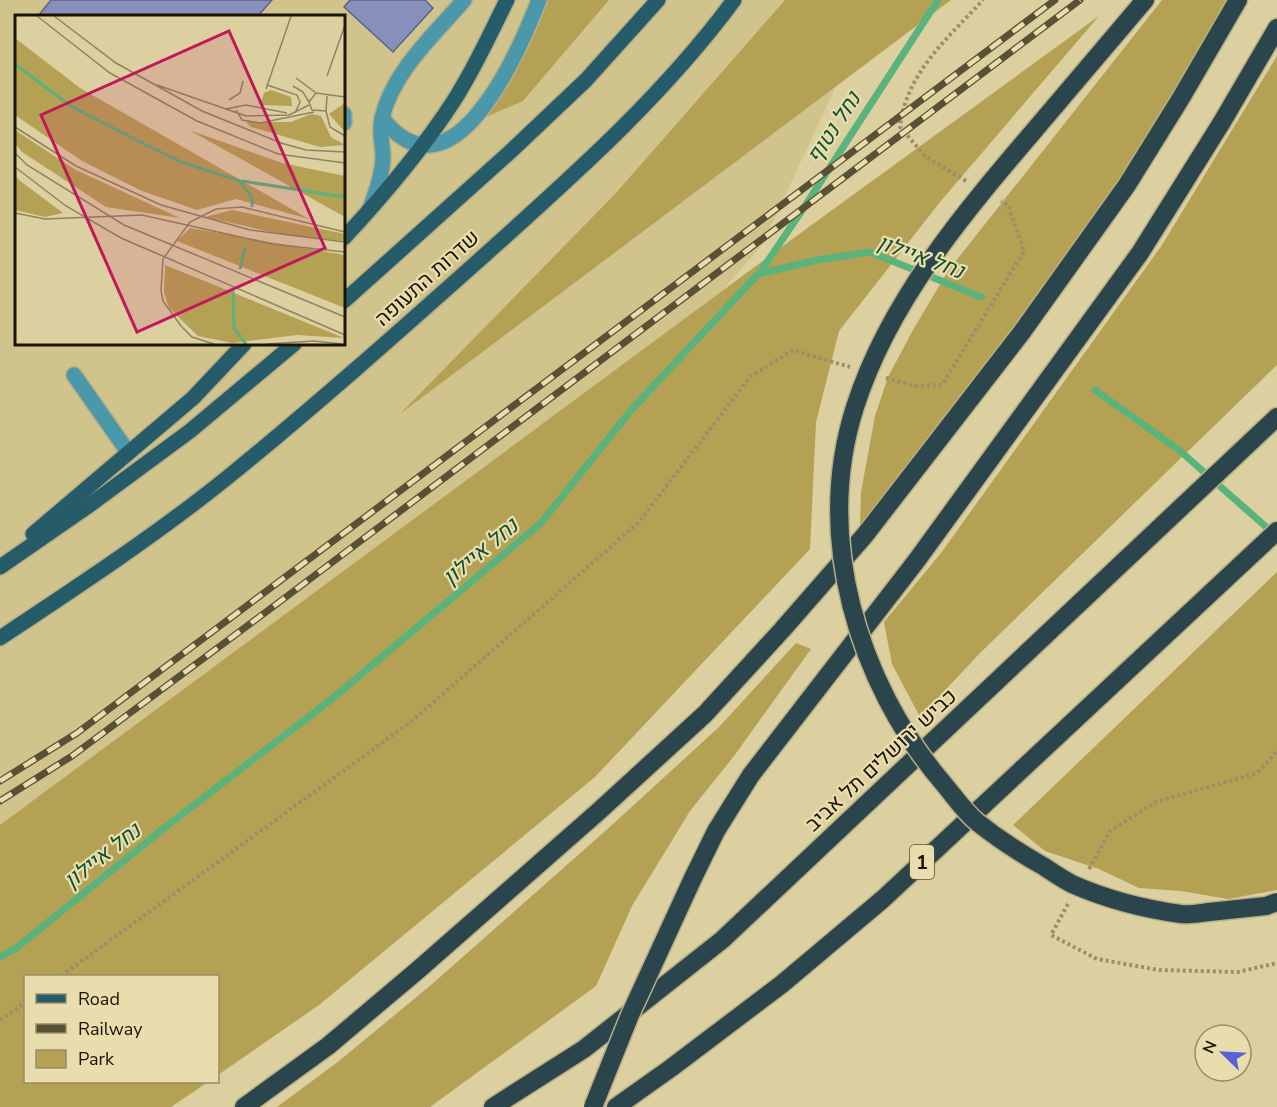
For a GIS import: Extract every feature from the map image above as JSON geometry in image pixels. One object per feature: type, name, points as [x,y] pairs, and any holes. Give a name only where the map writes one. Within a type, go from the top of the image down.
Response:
[{"type":"highway","points":[[1145,0],[993,180],[931,259],[894,319],[868,369],[854,410],[845,453],[838,527],[852,610],[873,672],[896,716],[929,766],[975,820],[1024,855],[1070,883],[1123,902],[1184,915],[1277,903]]},
{"type":"highway","points":[[244,1107],[328,1046],[599,811],[705,714],[782,630],[865,535],[1023,332],[1127,185],[1238,0]]},
{"type":"highway","points":[[593,1107],[630,1015],[693,878],[716,831],[751,775],[917,560],[1140,253],[1222,122],[1277,28]]},
{"type":"highway","name":"כביש ירושלים תל אביב","points":[[493,1107],[584,1049],[722,940],[1277,417]]},
{"type":"highway","name":"1","points":[[616,1107],[782,984],[883,899],[1277,531]]},
{"type":"main road","points":[[345,237],[421,147],[454,101],[507,0]]},
{"type":"main road","name":"שדרות התעופה","points":[[345,300],[510,152],[586,80],[658,0]]},
{"type":"main road","name":"שדרות התעופה","points":[[0,638],[126,552],[226,478],[373,355],[629,122],[712,30],[734,0]]},
{"type":"main road","points":[[0,564],[193,398],[243,345]]},
{"type":"main road","points":[[0,564],[91,504],[190,431],[293,345]]},
{"type":"lane","points":[[370,209],[381,172],[382,118],[400,75],[464,0]]},
{"type":"lane","points":[[382,118],[399,136],[421,147],[443,143],[463,131],[499,85],[519,47],[539,0]]},
{"type":"lane","points":[[74,375],[128,452]]},
{"type":"path","points":[[971,184],[925,156],[900,127],[902,106],[922,69],[942,42],[983,0]]},
{"type":"path","points":[[882,376],[915,386],[942,385],[1024,251],[1008,205],[999,200]]},
{"type":"path","points":[[62,975],[412,721],[639,522],[750,377],[793,350],[860,370]]},
{"type":"path","points":[[1083,878],[1110,831],[1156,802],[1257,773],[1277,751]]},
{"type":"path","points":[[1073,897],[1051,935],[1096,959],[1159,970],[1238,972],[1277,963]]},
{"type":"path","points":[[0,1020],[24,1003]]},
{"type":"shaded area","points":[[0,0],[876,0],[762,245],[522,521],[0,933]]},
{"type":"green space","points":[[545,0],[609,0],[523,101],[486,117],[529,46]]},
{"type":"green space","points":[[785,0],[951,0],[400,414],[615,194]]},
{"type":"green space","points":[[1162,0],[1226,0],[1210,32],[1123,174],[1043,289],[860,526],[861,492],[875,416],[888,377],[913,330],[948,271]]},
{"type":"green space","points":[[1099,16],[940,202],[839,331],[816,422],[810,549],[595,777],[319,1005],[219,1074],[219,975],[24,975],[24,1083],[207,1083],[171,1107],[0,1107],[0,825],[806,229]]},
{"type":"green space","points":[[1277,56],[1277,365],[980,653],[920,717],[892,664],[884,622],[941,553],[1162,245]]},
{"type":"green space","points":[[1277,572],[1277,890],[1228,899],[1181,891],[1139,888],[1099,869],[1045,851],[1013,825]]},
{"type":"green space","points":[[796,643],[811,649],[734,756],[690,811],[632,906],[596,986],[430,1107],[277,1107],[339,1061],[431,985],[612,825],[719,727]]},
{"type":"building","points":[[51,0],[272,0],[259,15],[39,15]]},
{"type":"building","points":[[350,0],[425,0],[433,8],[393,52],[344,7]]},
{"type":"waterway","name":"נחל נטוף","points":[[759,274],[938,0]]},
{"type":"waterway","name":"נחל איילון","points":[[0,957],[15,949],[168,825],[333,698],[541,523],[632,409],[758,274],[817,260],[870,252],[981,297]]},
{"type":"waterway","name":"נחל איילון","points":[[1095,390],[1179,450],[1273,533]]},
{"type":"railway","points":[[0,781],[77,733],[1055,0]]},
{"type":"railway","points":[[0,801],[72,756],[1080,0]]}]
